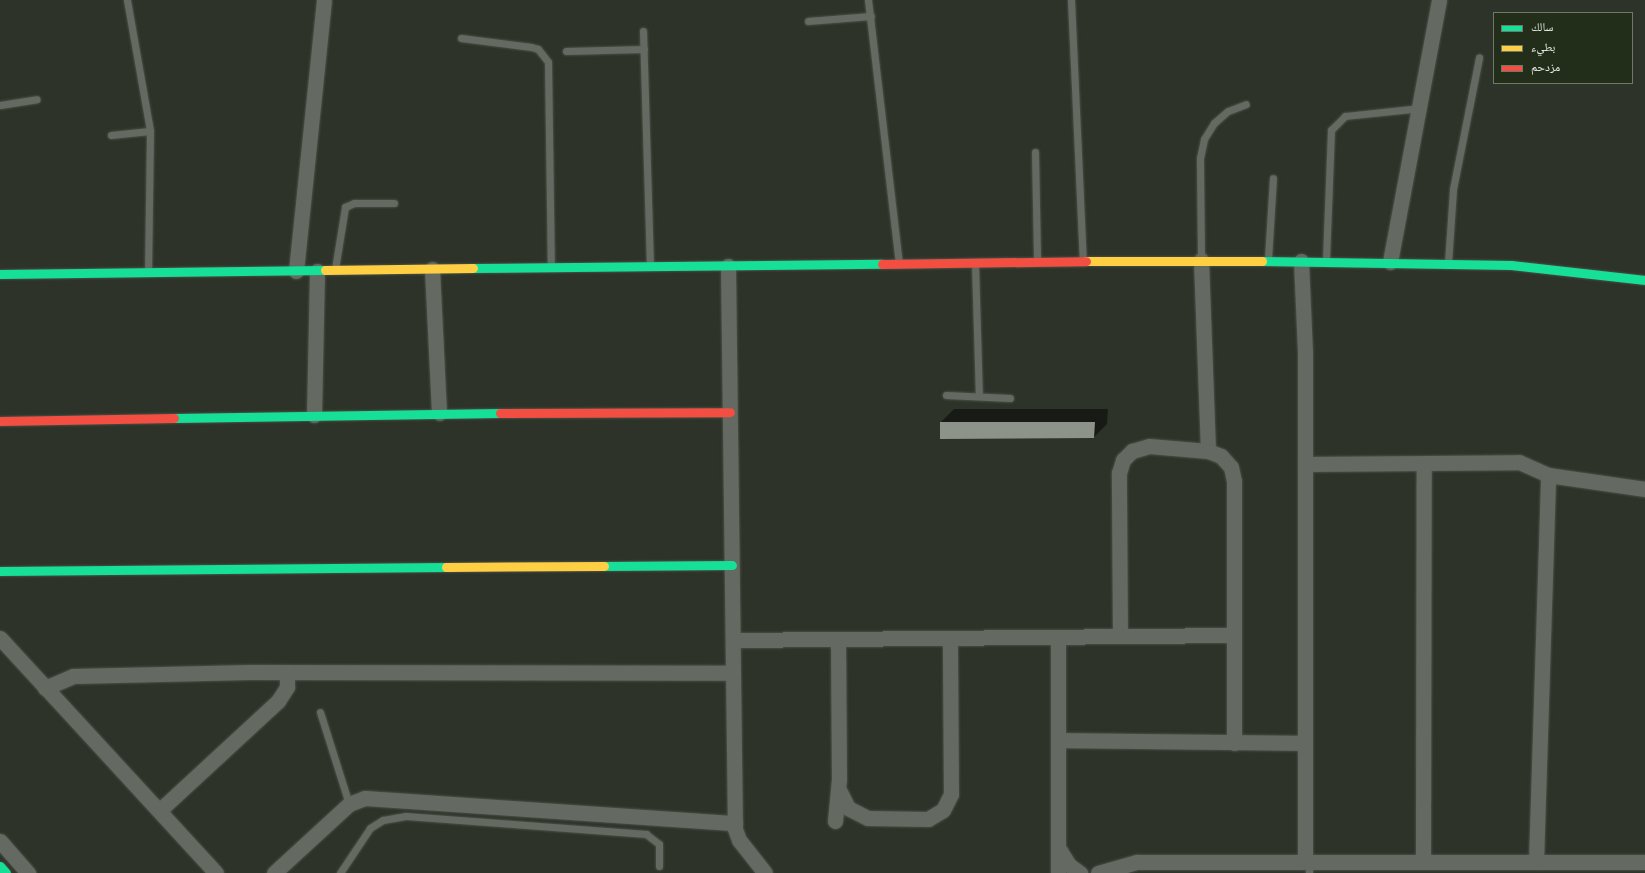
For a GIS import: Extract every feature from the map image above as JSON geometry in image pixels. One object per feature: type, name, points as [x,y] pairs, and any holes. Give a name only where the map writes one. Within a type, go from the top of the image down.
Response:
[{"type":"main road","points":[[0,274],[650,266],[975,264],[1201,260],[1448,263],[1542,268],[1645,280]]},
{"type":"main road","points":[[0,421],[439,413],[730,412]]},
{"type":"main road","points":[[0,571],[732,565]]},
{"type":"main road","points":[[0,866],[6,873]]},
{"type":"street","points":[[296,271],[324,0]]},
{"type":"street","points":[[1390,262],[1439,0]]},
{"type":"street","points":[[1201,260],[1208,451]]},
{"type":"street","points":[[1301,261],[1305,464],[1305,743],[1308,866]]},
{"type":"street","points":[[728,266],[735,823],[739,840],[765,873]]},
{"type":"street","points":[[432,269],[439,413]]},
{"type":"street","points":[[314,415],[317,271]]},
{"type":"street","points":[[1120,636],[1120,466],[1132,451],[1143,447],[1208,451],[1222,456],[1233,473],[1234,743]]},
{"type":"street","points":[[1305,464],[1519,462],[1548,475],[1645,489]]},
{"type":"street","points":[[1423,862],[1424,463]]},
{"type":"street","points":[[1536,862],[1548,475]]},
{"type":"street","points":[[733,640],[1234,635]]},
{"type":"street","points":[[1058,637],[1058,873]]},
{"type":"street","points":[[0,638],[160,810],[216,873]]},
{"type":"street","points":[[839,790],[848,808],[868,818],[928,819],[943,810],[951,794],[950,638]]},
{"type":"street","points":[[835,821],[839,790],[838,639]]},
{"type":"street","points":[[45,688],[73,676],[287,672],[733,674]]},
{"type":"street","points":[[160,810],[282,697],[287,672]]},
{"type":"street","points":[[1059,740],[1305,743]]},
{"type":"street","points":[[274,873],[349,804],[370,798],[735,823]]},
{"type":"street","points":[[0,841],[28,873]]},
{"type":"street","points":[[1059,849],[1069,865],[1080,873]]},
{"type":"street","points":[[1098,873],[1137,862],[1308,866],[1423,862],[1645,862]]},
{"type":"lane","points":[[127,0],[150,131],[148,272]]},
{"type":"lane","points":[[868,0],[899,264]]},
{"type":"lane","points":[[1071,0],[1083,262]]},
{"type":"lane","points":[[808,21],[871,16]]},
{"type":"lane","points":[[643,31],[650,266]]},
{"type":"lane","points":[[461,38],[531,47],[541,52],[548,62],[551,268]]},
{"type":"lane","points":[[566,51],[644,49]]},
{"type":"lane","points":[[1448,263],[1452,195],[1479,58]]},
{"type":"lane","points":[[0,105],[37,99]]},
{"type":"lane","points":[[1201,260],[1200,158],[1204,140],[1214,123],[1228,111],[1246,104]]},
{"type":"lane","points":[[1326,262],[1331,130],[1345,116],[1420,108]]},
{"type":"lane","points":[[111,135],[150,131]]},
{"type":"lane","points":[[1035,152],[1037,263]]},
{"type":"lane","points":[[1268,261],[1273,178]]},
{"type":"lane","points":[[334,271],[345,208],[354,202],[394,203]]},
{"type":"lane","points":[[975,264],[979,396]]},
{"type":"lane","points":[[946,395],[1010,398]]},
{"type":"lane","points":[[320,712],[349,804]]},
{"type":"lane","points":[[340,873],[370,828],[383,820],[406,816],[646,834],[656,839],[661,849],[659,866]]},
{"type":"building","points":[[940,422],[1095,422],[1094,438],[940,439]]},
{"type":"traffic: fast","points":[[1262,261],[1511,265],[1645,280]]},
{"type":"traffic: fast","points":[[473,268],[882,264]]},
{"type":"traffic: fast","points":[[0,274],[325,270]]},
{"type":"traffic: fast","points":[[174,418],[500,413]]},
{"type":"traffic: fast","points":[[604,566],[732,565]]},
{"type":"traffic: fast","points":[[0,571],[446,567]]},
{"type":"traffic: fast","points":[[0,866],[6,873]]},
{"type":"traffic: slow","points":[[1086,261],[1262,261]]},
{"type":"traffic: slow","points":[[325,270],[473,268]]},
{"type":"traffic: slow","points":[[446,567],[604,566]]},
{"type":"traffic: jam","points":[[882,264],[1086,261]]},
{"type":"traffic: jam","points":[[500,413],[730,412]]},
{"type":"traffic: jam","points":[[0,421],[174,418]]}]
